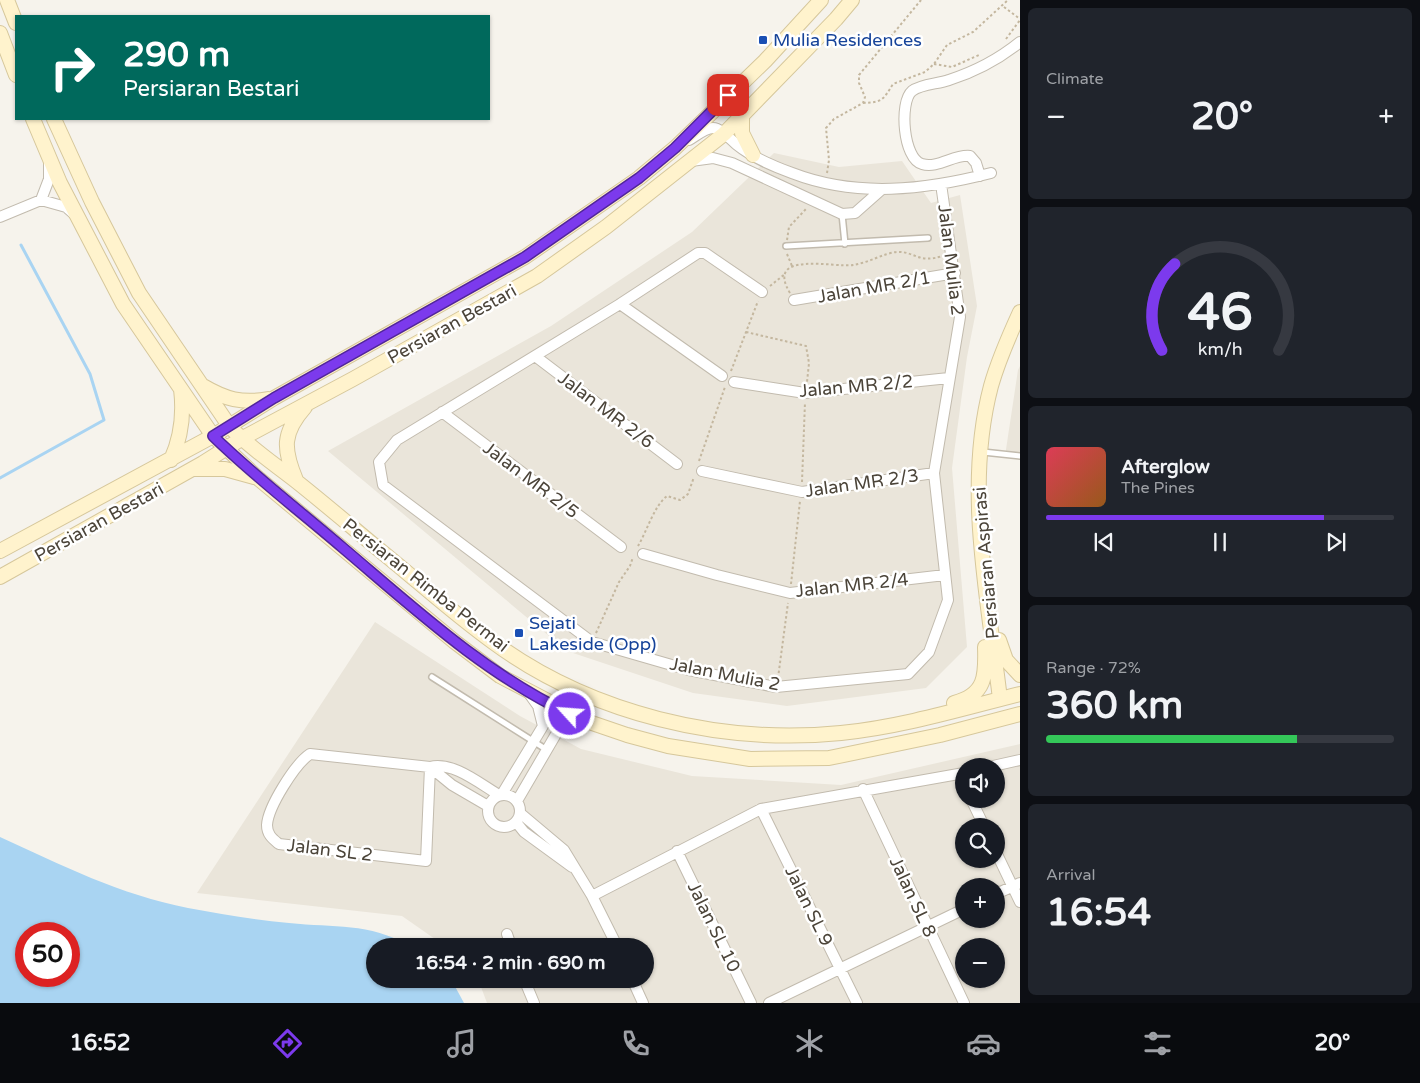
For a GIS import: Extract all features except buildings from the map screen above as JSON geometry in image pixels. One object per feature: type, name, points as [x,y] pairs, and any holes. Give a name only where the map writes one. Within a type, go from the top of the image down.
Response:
[{"type":"main road","points":[[7,0],[15,21]]},
{"type":"main road","name":"Persiaran Bestari","points":[[0,551],[230,427],[274,398],[525,257],[639,178],[675,148],[716,106],[765,61],[821,0]]},
{"type":"main road","name":"Persiaran Bestari","points":[[0,577],[312,399],[362,374],[537,276],[606,228],[724,134],[836,19],[852,0]]},
{"type":"main road","points":[[0,33],[15,72]]},
{"type":"main road","points":[[742,115],[742,133],[753,155]]},
{"type":"main road","name":"Persiaran Rimba Permai","points":[[33,120],[49,158],[123,304],[213,436],[260,479],[455,642],[500,676],[586,721],[668,746],[750,758],[829,758],[940,735],[1020,714]]},
{"type":"main road","name":"Persiaran Rimba Permai","points":[[54,120],[92,202],[139,293],[230,427],[241,439],[296,481],[494,643],[582,693],[628,710],[718,731],[793,736],[841,734],[893,725],[1020,694]]},
{"type":"main road","name":"Persiaran Aspirasi","points":[[1000,699],[981,544],[978,494],[980,452],[991,386],[1020,312]]},
{"type":"main road","points":[[200,384],[236,401],[250,402],[274,398]]},
{"type":"main road","points":[[170,460],[179,440],[183,402],[180,389]]},
{"type":"main road","points":[[296,481],[287,455],[288,430],[293,421],[312,399]]},
{"type":"main road","points":[[192,469],[225,469],[260,479]]},
{"type":"main road","points":[[981,544],[990,573],[999,644],[1006,660],[1020,675]]},
{"type":"main road","points":[[841,734],[964,701],[974,695],[986,673],[980,589],[981,544]]},
{"type":"main road","points":[[872,748],[925,731],[981,718],[993,712],[1000,699],[1009,709],[1020,707]]},
{"type":"street","points":[[980,176],[976,163],[970,156],[962,155],[924,165],[917,163],[911,155],[906,141],[907,98],[911,92],[919,88],[961,76],[993,61],[1020,42]]},
{"type":"street","points":[[675,148],[710,128],[718,129],[724,134]]},
{"type":"street","name":"Jalan Mulia 2","points":[[724,134],[753,155],[793,174],[859,189],[881,190],[941,184],[991,173]]},
{"type":"street","points":[[41,200],[49,179],[49,158]]},
{"type":"street","points":[[688,162],[720,159],[842,214],[855,213],[881,190]]},
{"type":"street","name":"Jalan Mulia 2","points":[[762,292],[705,252],[698,253],[620,304],[397,440],[379,462],[383,485],[592,642],[689,670],[776,688],[908,674],[929,652],[948,600],[934,473],[960,317],[941,184]]},
{"type":"street","points":[[0,217],[41,200],[66,208],[78,217]]},
{"type":"street","name":"Jalan MR 2/1","points":[[794,300],[954,273]]},
{"type":"street","points":[[620,304],[728,378]]},
{"type":"street","name":"Jalan MR 2/6","points":[[535,356],[678,464]]},
{"type":"street","name":"Jalan MR 2/2","points":[[728,378],[805,393],[949,378]]},
{"type":"street","name":"Jalan MR 2/5","points":[[442,412],[621,548]]},
{"type":"street","name":"Jalan MR 2/3","points":[[699,470],[802,492],[934,473]]},
{"type":"street","name":"Jalan MR 2/4","points":[[644,554],[790,593],[946,574]]},
{"type":"street","points":[[518,818],[504,827],[496,825],[488,814],[488,806],[492,799],[500,794],[543,726],[538,706],[527,691]]},
{"type":"street","points":[[586,721],[570,724],[559,729],[517,801],[518,818],[524,832],[575,869],[592,896],[613,938]]},
{"type":"street","name":"Jalan SL 2","points":[[430,767],[426,861],[279,844],[269,836],[267,825],[273,806],[300,763],[310,754],[430,767],[441,765],[457,771],[500,794]]},
{"type":"street","points":[[1005,763],[1020,760]]},
{"type":"street","points":[[430,767],[452,785],[488,806]]},
{"type":"street","points":[[592,896],[761,809],[863,789],[955,778]]},
{"type":"street","name":"Jalan SL 8","points":[[863,789],[926,927],[964,1003]]},
{"type":"street","points":[[500,794],[511,795],[517,801]]},
{"type":"street","name":"Jalan SL 9","points":[[761,809],[857,1003]]},
{"type":"street","name":"Jalan SL 10","points":[[677,851],[750,1003]]},
{"type":"street","points":[[1005,867],[1016,885],[1020,902]]},
{"type":"street","points":[[768,1003],[955,914]]},
{"type":"street","points":[[507,934],[508,938]]},
{"type":"street","points":[[528,988],[534,1003]]},
{"type":"street","points":[[636,988],[643,1003]]},
{"type":"lane","points":[[842,214],[846,244]]},
{"type":"lane","points":[[786,246],[928,238]]},
{"type":"lane","points":[[980,452],[1020,456]]},
{"type":"lane","points":[[432,677],[547,750]]},
{"type":"path","points":[[863,103],[865,97],[858,83],[859,75],[920,0]]},
{"type":"path","points":[[823,182],[830,160],[826,128],[834,119],[863,103],[878,102],[885,98],[893,84],[925,72],[934,64],[947,45],[973,32],[1008,0]]},
{"type":"path","points":[[1003,6],[1020,19],[1003,44]]},
{"type":"path","points":[[934,64],[952,66],[983,54]]},
{"type":"path","points":[[792,266],[786,246],[789,226],[812,202]]},
{"type":"path","points":[[699,470],[728,378],[762,292],[792,266],[813,263],[851,266],[867,263],[896,252],[928,259],[951,252]]},
{"type":"path","points":[[785,274],[784,284],[794,300]]},
{"type":"shaded area","points":[[774,153],[839,167],[902,161],[931,203],[960,195],[977,306],[967,357],[952,468],[967,647],[926,688],[787,706],[693,693],[567,651],[328,451],[551,326],[692,232]]},
{"type":"shaded area","points":[[1020,366],[1020,456],[1005,456],[1018,370]]},
{"type":"shaded area","points":[[375,622],[520,716],[581,749],[692,776],[841,785],[955,759],[955,808],[1005,808],[1005,758],[959,758],[1020,744],[1020,1003],[487,1003],[481,988],[654,988],[654,938],[434,938],[402,916],[197,893]]},
{"type":"water","points":[[0,837],[92,878],[163,902],[251,919],[365,929],[395,938],[366,938],[366,988],[456,988],[464,1003],[0,1003]]},
{"type":"waterway","points":[[0,478],[104,420],[90,374],[21,245]]},
{"type":"place","name":"Mulia Residences","points":[[763,40]]},
{"type":"place","name":"Sejati Lakeside (Opp)","points":[[519,633]]},
{"type":"route","points":[[570,714],[500,676],[455,642],[260,479],[213,436],[274,398],[525,257],[563,232],[639,178],[675,148],[728,95]]}]
